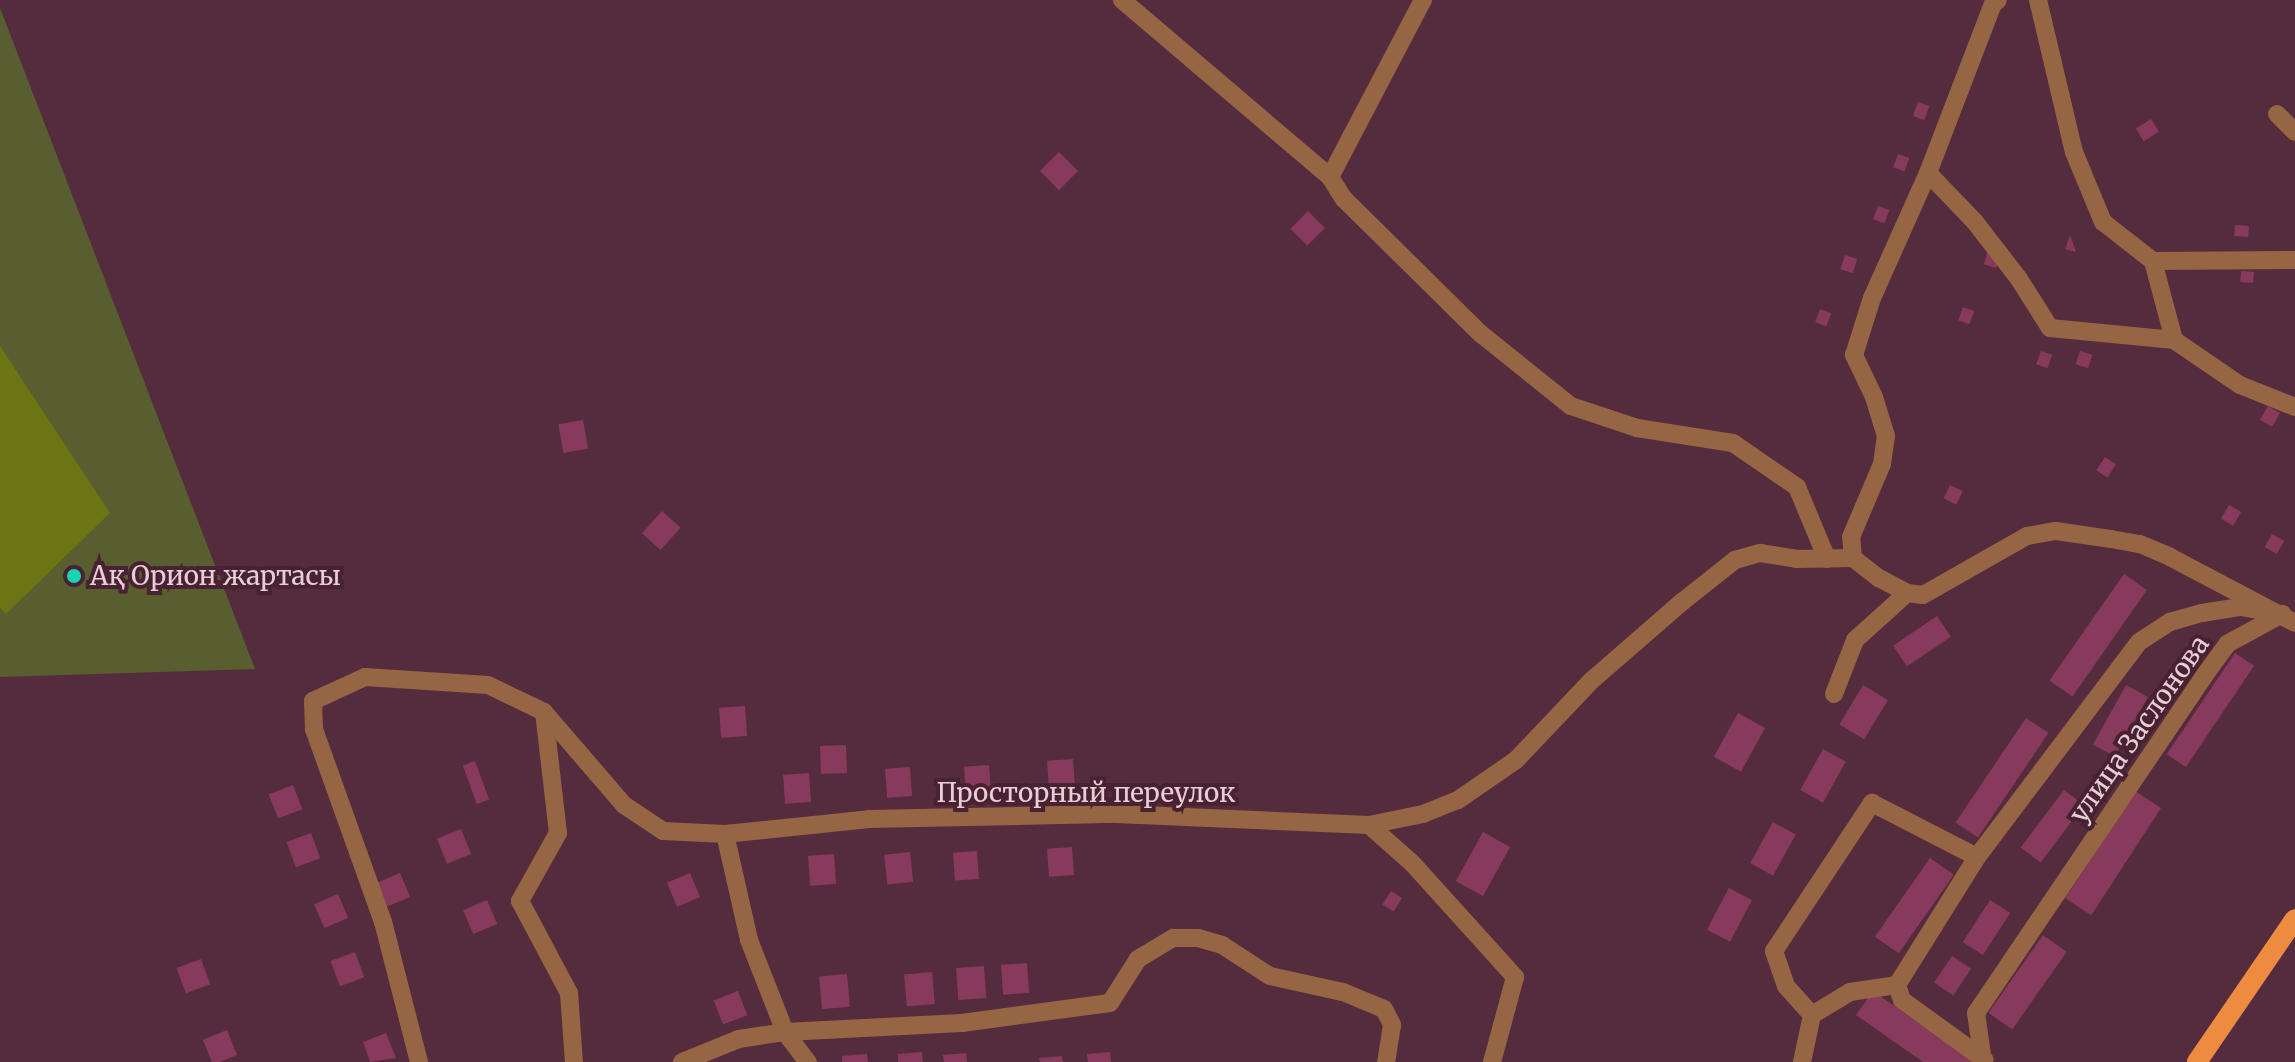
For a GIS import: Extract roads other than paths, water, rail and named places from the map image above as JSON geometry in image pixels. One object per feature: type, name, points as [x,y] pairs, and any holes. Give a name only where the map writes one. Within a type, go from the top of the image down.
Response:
[{"type":"main road","points":[[2197,1062],[2295,919]]},
{"type":"street","points":[[1122,0],[1330,177],[1344,199],[1481,334],[1571,406],[1637,428],[1733,443],[1797,487],[1827,559]]},
{"type":"street","points":[[1330,177],[1423,0]]},
{"type":"street","points":[[1998,0],[1993,4],[1928,173],[1872,298],[1854,355],[1874,397],[1886,436],[1882,464],[1851,537],[1853,558],[1879,578],[1907,593],[1923,595],[2010,544],[2027,536],[2056,531],[2140,544],[2288,619]]},
{"type":"street","points":[[2038,0],[2074,152],[2103,222],[2153,261],[2174,340]]},
{"type":"street","points":[[2277,114],[2295,132]]},
{"type":"street","points":[[1928,173],[1975,222],[2019,279],[2050,328],[2174,340],[2240,385],[2295,407]]},
{"type":"street","points":[[2153,261],[2295,260]]},
{"type":"street","name":"Просторный переулок","points":[[419,1062],[383,922],[314,729],[313,701],[365,677],[434,678],[488,685],[544,712],[624,805],[663,831],[725,834],[869,819],[1117,814],[1369,825],[1423,814],[1458,800],[1516,760],[1591,681],[1735,560],[1760,553],[1853,558]]},
{"type":"street","points":[[1834,694],[1855,640],[1907,593]]},
{"type":"street","name":"улица Заслонова","points":[[1984,1058],[1902,1000],[1897,985],[1977,857],[2139,642],[2170,622],[2202,613],[2241,607],[2288,619]]},
{"type":"street","name":"улица Заслонова","points":[[1984,1058],[1976,1013],[2198,685],[2227,644],[2288,619]]},
{"type":"street","points":[[544,712],[558,833],[520,901],[569,993],[574,1062]]},
{"type":"street","points":[[1812,1015],[1786,986],[1774,951],[1872,803],[1977,857]]},
{"type":"street","points":[[1369,825],[1412,863],[1515,977],[1492,1062]]},
{"type":"street","points":[[725,834],[749,940],[785,1032],[808,1062]]},
{"type":"street","points":[[682,1062],[739,1039],[785,1032],[962,1023],[1110,1003],[1138,959],[1173,938],[1198,938],[1222,945],[1270,976],[1343,992],[1384,1009],[1392,1025],[1386,1062]]},
{"type":"street","points":[[1802,1062],[1812,1015],[1850,992],[1897,985]]},
{"type":"place","name":"Ақ Орион жартасы","points":[[74,576]]}]
